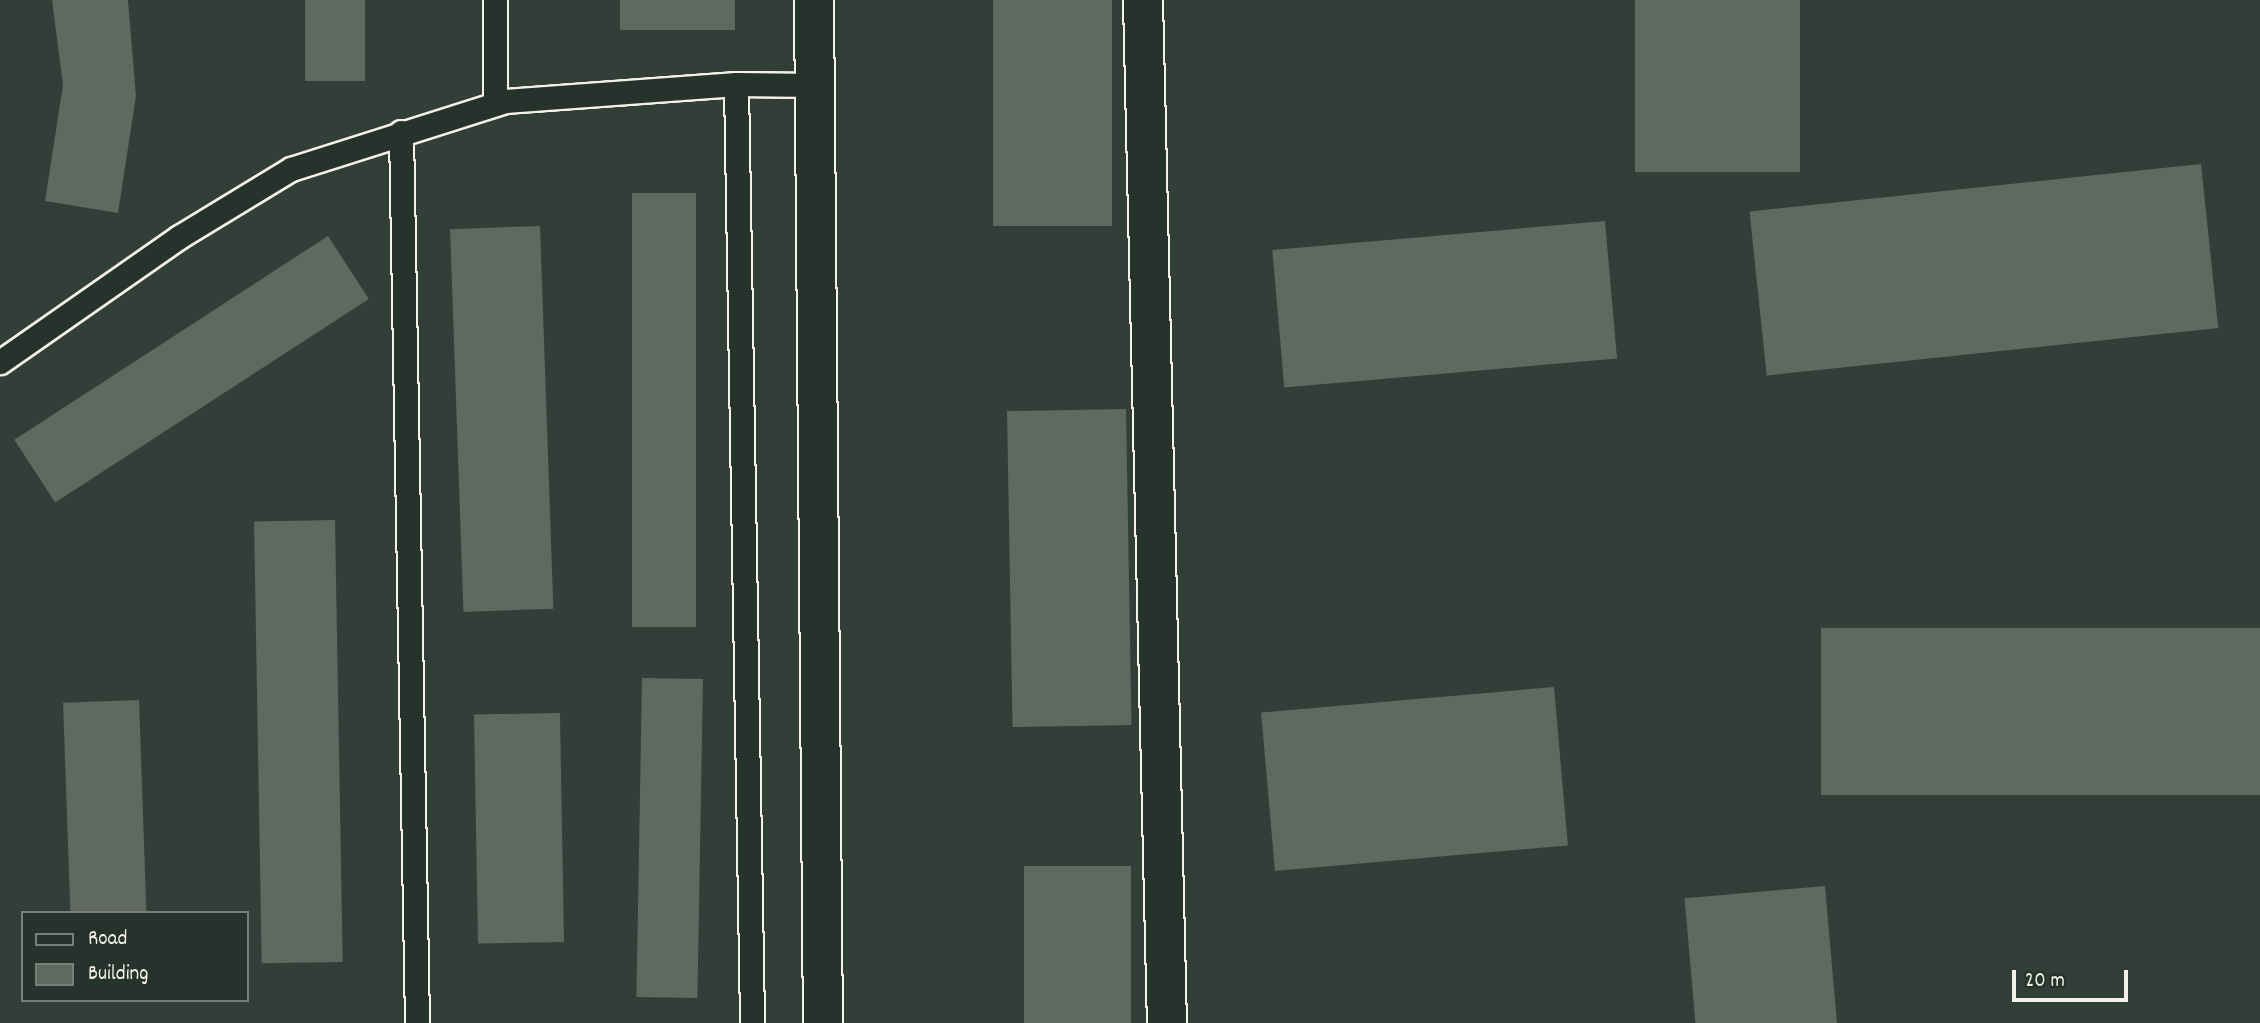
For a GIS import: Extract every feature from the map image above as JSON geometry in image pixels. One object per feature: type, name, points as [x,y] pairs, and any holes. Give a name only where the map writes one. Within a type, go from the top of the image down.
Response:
[{"type":"street","points":[[814,0],[823,1023]]},
{"type":"street","points":[[1143,0],[1167,1023]]},
{"type":"lane","points":[[495,0],[495,104]]},
{"type":"lane","points":[[736,84],[752,1023]]},
{"type":"lane","points":[[0,362],[179,237],[291,169],[495,104],[736,84],[815,85]]},
{"type":"lane","points":[[401,132],[417,1023]]},
{"type":"building","points":[[52,0],[128,0],[136,96],[118,213],[45,201],[63,85]]},
{"type":"building","points":[[305,0],[365,0],[365,81],[305,81]]},
{"type":"building","points":[[620,0],[735,0],[735,30],[620,30]]},
{"type":"building","points":[[993,0],[1112,0],[1112,226],[993,226]]},
{"type":"building","points":[[1635,0],[1800,0],[1800,172],[1635,172]]},
{"type":"building","points":[[2201,164],[2218,328],[1767,376],[1749,211]]},
{"type":"building","points":[[632,193],[696,193],[696,627],[632,627]]},
{"type":"building","points":[[1605,221],[1617,358],[1284,388],[1272,250]]},
{"type":"building","points":[[540,226],[553,609],[463,612],[450,229]]},
{"type":"building","points":[[328,236],[369,299],[55,503],[14,440]]},
{"type":"building","points":[[1126,409],[1132,725],[1013,727],[1007,411]]},
{"type":"building","points":[[335,520],[343,962],[262,963],[254,521]]},
{"type":"building","points":[[1821,628],[2260,628],[2260,795],[1821,795]]},
{"type":"building","points":[[642,678],[703,679],[697,998],[636,997]]},
{"type":"building","points":[[1554,687],[1568,845],[1275,871],[1261,713]]},
{"type":"building","points":[[139,700],[146,911],[70,911],[63,703]]},
{"type":"building","points":[[560,713],[564,942],[478,943],[474,715]]},
{"type":"building","points":[[1024,866],[1131,866],[1131,1023],[1024,1023]]},
{"type":"building","points":[[1825,886],[1837,1023],[1695,1023],[1685,898]]}]
